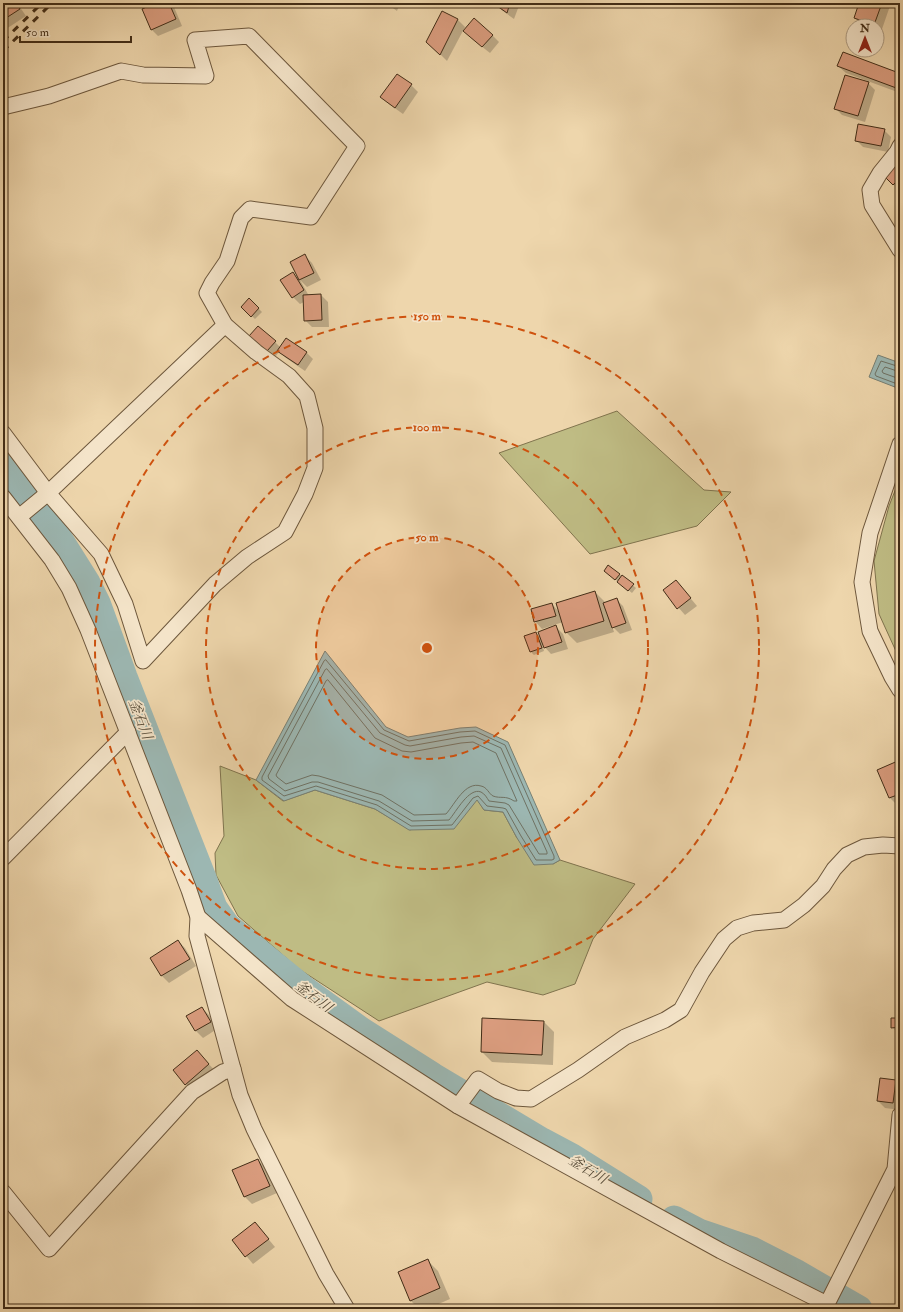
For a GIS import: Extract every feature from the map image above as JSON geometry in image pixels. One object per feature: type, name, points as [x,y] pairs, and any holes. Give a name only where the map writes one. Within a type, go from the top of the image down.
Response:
[{"type":"street","points":[[3,107],[49,96],[121,71],[143,75],[206,76],[195,40],[249,36],[357,146],[311,217],[250,209],[241,218],[227,261],[207,293],[224,325],[256,352],[289,376],[307,396],[315,428],[315,468],[305,494],[285,532],[248,557],[215,584],[143,662],[125,604],[101,554],[46,495],[3,433]]},
{"type":"street","points":[[900,146],[880,173],[870,190],[872,205],[900,250]]},
{"type":"street","points":[[23,514],[46,495],[224,325]]},
{"type":"street","points":[[900,444],[870,534],[862,582],[870,631],[892,677],[900,690]]},
{"type":"street","points":[[3,497],[23,514],[69,588],[88,630],[189,890],[198,917],[197,936],[240,1095],[254,1129],[326,1274],[347,1309]]},
{"type":"street","points":[[3,858],[128,732]]},
{"type":"street","points":[[458,1106],[478,1079],[498,1091],[516,1098],[530,1100],[578,1070],[625,1037],[665,1020],[681,1010],[692,989],[724,939],[737,928],[753,923],[784,920],[804,904],[818,890],[847,855],[864,847],[883,845],[900,846]]},
{"type":"street","points":[[198,917],[292,999],[458,1106],[721,1251],[826,1306],[895,1169],[900,1115]]},
{"type":"street","points":[[3,1192],[48,1249],[192,1092],[223,1072],[233,1069]]},
{"type":"shaded area","points":[[617,411],[704,490],[731,492],[697,526],[590,554],[499,453]]},
{"type":"shaded area","points":[[900,478],[900,660],[879,614],[874,561],[889,506]]},
{"type":"shaded area","points":[[220,766],[256,780],[283,801],[315,790],[375,809],[410,830],[477,799],[484,810],[503,812],[517,838],[553,864],[560,860],[635,884],[593,939],[575,984],[543,995],[487,982],[379,1021],[299,969],[238,916],[216,875],[215,853],[224,836]]},
{"type":"water","points":[[878,355],[900,363],[900,389],[869,377]]},
{"type":"water","points":[[325,651],[386,727],[408,737],[460,728],[476,727],[508,742],[560,860],[553,864],[534,865],[503,812],[484,810],[477,800],[454,829],[409,830],[375,809],[315,790],[284,801],[256,780]]},
{"type":"building","points":[[3,3],[16,3],[20,9],[3,20]]},
{"type":"building","points":[[156,3],[169,3],[176,19],[151,30],[142,9]]},
{"type":"building","points":[[493,3],[510,3],[507,13]]},
{"type":"building","points":[[859,3],[882,3],[877,18],[854,18]]},
{"type":"building","points":[[442,11],[458,19],[440,55],[426,42]]},
{"type":"building","points":[[474,18],[493,35],[482,47],[463,31]]},
{"type":"building","points":[[843,52],[845,53],[845,58],[859,58],[899,73],[899,89],[837,66]]},
{"type":"building","points":[[397,74],[412,84],[395,108],[380,97]]},
{"type":"building","points":[[845,75],[869,82],[858,116],[834,109]]},
{"type":"building","points":[[858,124],[885,129],[881,146],[855,141]]},
{"type":"building","points":[[900,160],[900,178],[893,185],[884,176]]},
{"type":"building","points":[[305,254],[314,273],[299,280],[290,262]]},
{"type":"building","points":[[293,272],[304,290],[292,298],[280,280]]},
{"type":"building","points":[[321,294],[322,320],[304,321],[303,295]]},
{"type":"building","points":[[249,298],[259,308],[251,317],[241,307]]},
{"type":"building","points":[[258,326],[276,341],[267,351],[249,336]]},
{"type":"building","points":[[286,338],[307,352],[298,365],[277,351]]},
{"type":"building","points":[[608,565],[620,574],[615,580],[604,571]]},
{"type":"building","points":[[622,575],[634,584],[628,591],[617,582]]},
{"type":"building","points":[[676,580],[691,598],[677,609],[663,590]]},
{"type":"building","points":[[595,591],[604,621],[565,633],[556,603]]},
{"type":"building","points":[[617,598],[626,623],[612,628],[603,603]]},
{"type":"building","points":[[552,603],[556,616],[534,622],[531,609]]},
{"type":"building","points":[[556,625],[562,642],[544,648],[538,632]]},
{"type":"building","points":[[536,632],[542,648],[530,652],[524,636]]},
{"type":"building","points":[[900,760],[900,794],[889,798],[877,770]]},
{"type":"building","points":[[178,940],[190,959],[161,976],[150,958]]},
{"type":"building","points":[[202,1007],[211,1022],[195,1031],[186,1016]]},
{"type":"building","points":[[482,1018],[544,1021],[542,1055],[481,1052]]},
{"type":"building","points":[[891,1018],[900,1018],[900,1027],[891,1028]]},
{"type":"building","points":[[197,1050],[209,1064],[185,1085],[173,1070]]},
{"type":"building","points":[[880,1078],[896,1080],[893,1103],[877,1101]]},
{"type":"building","points":[[258,1159],[270,1186],[244,1197],[232,1170]]},
{"type":"building","points":[[255,1222],[269,1239],[245,1257],[232,1240]]},
{"type":"building","points":[[428,1259],[440,1288],[410,1301],[398,1272]]},
{"type":"waterway","name":"釜石川","points":[[3,462],[50,524],[87,583],[97,603],[124,677],[214,908],[227,926],[304,989],[362,1031],[433,1076],[542,1141],[572,1157],[639,1199]]},
{"type":"waterway","name":"釜石川","points":[[674,1219],[699,1232],[752,1250],[795,1272],[859,1309]]},
{"type":"railway","points":[[3,41],[42,3]]},
{"type":"railway","points":[[3,51],[52,3]]}]
